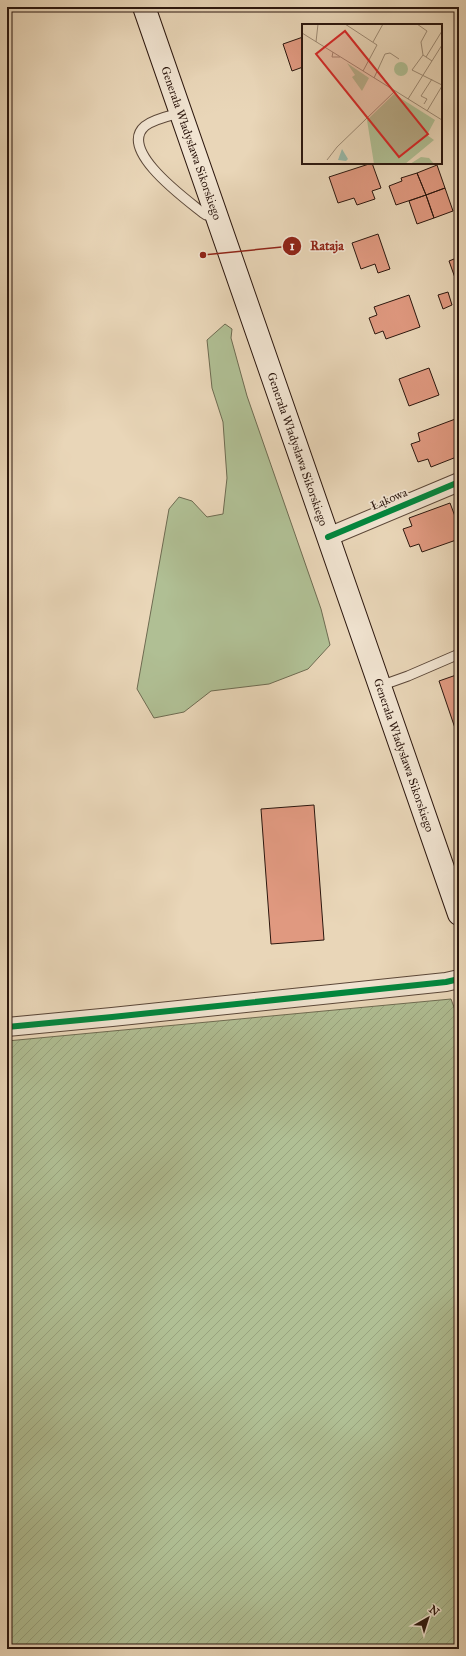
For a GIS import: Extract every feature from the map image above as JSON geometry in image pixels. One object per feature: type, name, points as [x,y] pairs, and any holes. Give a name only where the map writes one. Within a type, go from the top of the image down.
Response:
[{"type":"main road","name":"Generała Władysława Sikorskiego","points":[[144,7],[459,914]]},
{"type":"street","name":"Łąkowa","points":[[328,537],[459,482]]},
{"type":"street","points":[[7,1027],[446,982],[459,978]]},
{"type":"lane","points":[[180,113],[145,126],[141,132],[139,140],[141,149],[150,167],[158,174],[206,215],[215,213]]},
{"type":"lane","points":[[380,686],[408,676],[459,654]]},
{"type":"green space","points":[[225,324],[232,329],[231,338],[247,396],[321,609],[330,645],[308,669],[269,684],[211,691],[184,712],[154,718],[137,689],[169,509],[179,497],[192,501],[207,517],[223,514],[227,478],[223,422],[212,388],[207,340]]},
{"type":"green space","points":[[451,999],[459,1021],[459,1648],[7,1649],[7,1041]]},
{"type":"building","points":[[456,7],[459,7],[459,17]]},
{"type":"building","points":[[302,37],[302,67],[292,71],[283,44]]},
{"type":"building","points":[[372,164],[381,188],[372,191],[375,199],[357,205],[354,198],[338,203],[329,177]]},
{"type":"building","points":[[437,165],[445,188],[426,195],[417,173]]},
{"type":"building","points":[[417,173],[426,195],[396,205],[389,186],[402,181],[401,178]]},
{"type":"building","points":[[445,188],[453,211],[434,218],[426,195]]},
{"type":"building","points":[[426,195],[434,218],[417,224],[409,201]]},
{"type":"building","points":[[378,234],[390,269],[378,273],[375,264],[361,269],[352,243]]},
{"type":"building","points":[[459,257],[459,289],[449,261]]},
{"type":"building","points":[[448,292],[452,305],[443,309],[438,295]]},
{"type":"building","points":[[409,295],[420,327],[386,339],[383,331],[375,334],[369,318],[377,315],[374,307]]},
{"type":"building","points":[[429,368],[439,395],[409,406],[399,379]]},
{"type":"building","points":[[458,418],[459,456],[431,467],[428,459],[418,462],[411,444],[420,441],[418,433]]},
{"type":"building","points":[[450,503],[456,519],[459,518],[459,539],[422,552],[419,544],[410,547],[403,529],[412,526],[409,518]]},
{"type":"building","points":[[459,674],[459,736],[458,737],[439,681]]},
{"type":"building","points":[[314,805],[324,940],[271,944],[261,809]]},
{"type":"cycle path","points":[[328,537],[459,482]]},
{"type":"cycle path","points":[[7,1027],[446,982],[459,979]]},
{"type":"place","name":"Rataja","points":[[203,255]]}]
